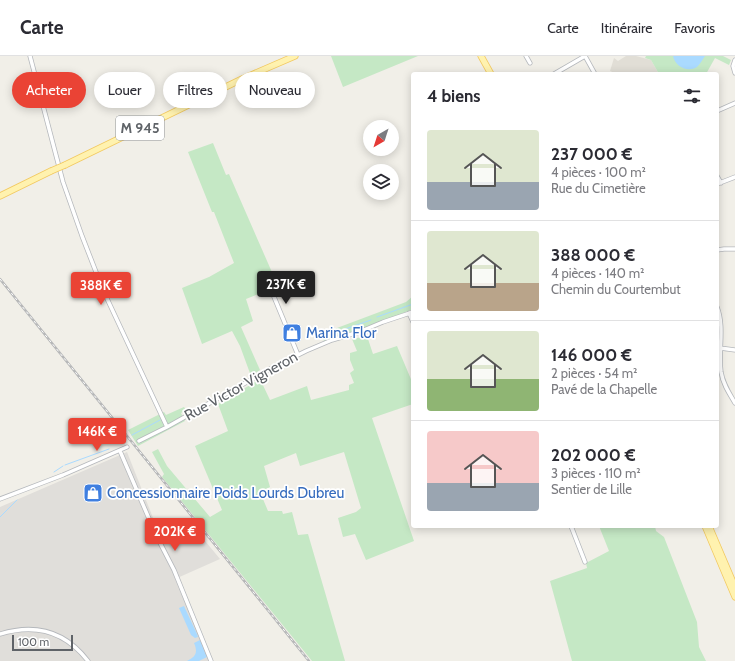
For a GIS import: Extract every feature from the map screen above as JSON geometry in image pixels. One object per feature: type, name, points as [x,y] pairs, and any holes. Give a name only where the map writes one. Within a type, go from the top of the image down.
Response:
[{"type":"main road","name":"M 945","points":[[0,196],[235,82],[295,56]]},
{"type":"main road","points":[[477,56],[486,72]]},
{"type":"main road","points":[[481,56],[490,72]]},
{"type":"main road","points":[[706,528],[734,586]]},
{"type":"main road","points":[[710,528],[734,586],[735,596]]},
{"type":"street","points":[[30,56],[63,182],[82,236],[103,290],[167,427]]},
{"type":"street","points":[[526,56],[530,63]]},
{"type":"street","points":[[557,72],[585,56],[594,72]]},
{"type":"street","points":[[735,60],[733,66],[735,73]]},
{"type":"street","points":[[719,109],[735,103]]},
{"type":"street","points":[[719,183],[734,177]]},
{"type":"street","points":[[719,250],[735,249]]},
{"type":"street","points":[[272,292],[298,355]]},
{"type":"street","name":"Rue Victor Vigneron","points":[[139,441],[298,355],[332,340],[359,332],[411,312]]},
{"type":"street","points":[[719,315],[721,367],[727,389],[735,403]]},
{"type":"street","points":[[720,348],[735,350]]},
{"type":"street","points":[[0,499],[63,475],[127,447]]},
{"type":"street","points":[[120,451],[156,534],[173,566],[211,661]]},
{"type":"street","points":[[572,528],[585,562]]},
{"type":"street","points":[[0,634],[29,628],[50,632],[68,641],[88,661]]},
{"type":"shaded area","points":[[626,56],[636,56],[651,60],[658,72],[610,71],[614,58],[618,61]]},
{"type":"shaded area","points":[[127,452],[161,538],[191,524],[220,559],[175,579],[209,661],[0,661],[0,507]]},
{"type":"green space","points":[[331,56],[418,56],[343,87]]},
{"type":"green space","points":[[646,56],[723,56],[731,60],[729,65],[715,58],[707,72],[658,72],[651,60],[645,58]]},
{"type":"green space","points":[[213,143],[226,175],[229,174],[278,286],[246,299],[253,321],[241,327],[260,370],[251,376],[240,346],[232,331],[202,344],[182,288],[209,277],[234,263],[188,152]]},
{"type":"green space","points":[[411,298],[411,310],[365,329],[324,341],[321,334],[406,302]]},
{"type":"green space","points":[[367,336],[373,354],[397,346],[411,379],[411,405],[372,418],[414,541],[366,560],[355,534],[343,537],[338,518],[356,512],[361,508],[344,452],[300,466],[296,453],[264,466],[270,487],[260,492],[268,511],[282,511],[283,514],[292,512],[298,535],[308,534],[345,661],[312,661],[162,477],[164,474],[152,452],[158,449],[167,466],[210,517],[222,510],[195,446],[228,431],[218,404],[260,379],[270,400],[307,386],[311,400],[349,390],[349,385],[354,383],[350,373],[354,370],[350,360],[350,353],[357,351],[352,339]]},
{"type":"green space","points":[[184,407],[186,410],[181,413],[185,421],[138,446],[128,430],[164,412],[166,415]]},
{"type":"green space","points":[[600,528],[655,528],[656,531],[664,537],[697,622],[699,647],[706,661],[572,661],[550,581],[587,568],[586,563],[609,551]]},
{"type":"water","points":[[673,56],[705,56],[697,67],[693,69],[686,69],[682,68],[676,63]]},
{"type":"water","points":[[184,606],[198,637],[195,638],[191,635],[179,608]]},
{"type":"water","points":[[200,640],[207,657],[199,661],[187,661],[194,656],[196,652],[194,643]]},
{"type":"waterway","points":[[377,317],[411,305]]},
{"type":"waterway","points":[[334,333],[371,320]]},
{"type":"waterway","points":[[132,435],[160,420]]},
{"type":"waterway","points":[[65,465],[109,449]]},
{"type":"waterway","points":[[54,472],[63,466]]},
{"type":"waterway","points":[[0,517],[17,500]]},
{"type":"railway","points":[[0,279],[309,661]]},
{"type":"place","name":"Marina Flor","points":[[292,333]]},
{"type":"place","name":"Concessionnaire Poids Lourds Dubreu","points":[[93,493]]}]
